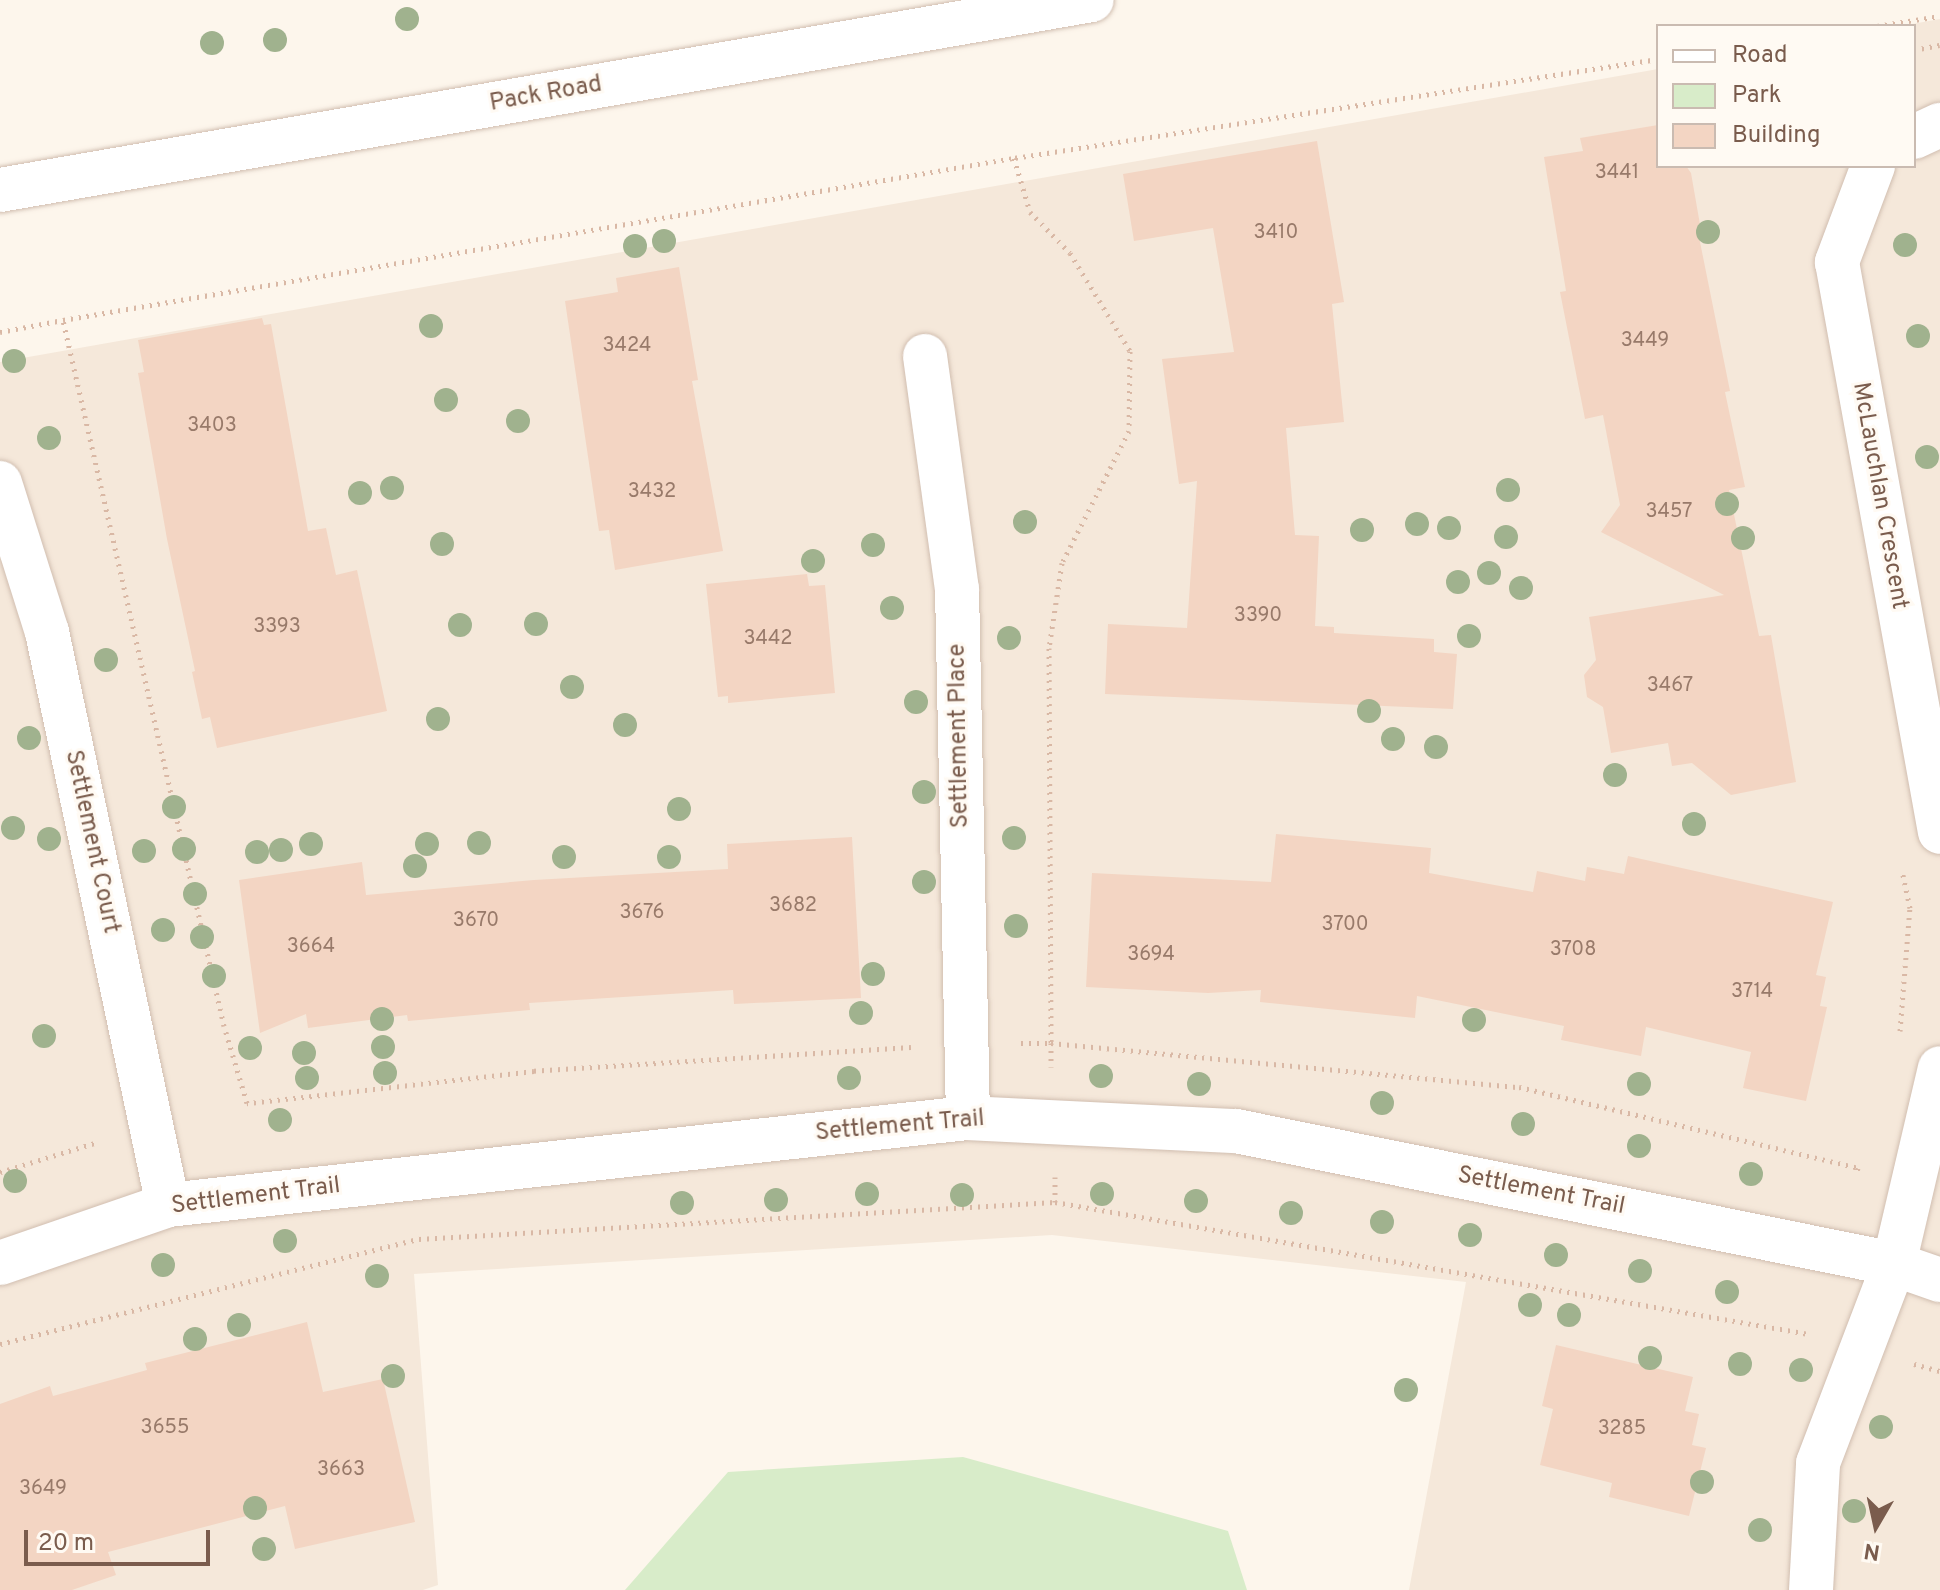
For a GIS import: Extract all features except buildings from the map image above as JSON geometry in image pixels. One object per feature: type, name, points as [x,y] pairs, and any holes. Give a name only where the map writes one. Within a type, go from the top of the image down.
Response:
[{"type":"street","name":"Pack Road","points":[[0,190],[1092,0]]},
{"type":"street","points":[[1916,136],[1940,125]]},
{"type":"street","name":"McLauchlan Crescent","points":[[1872,168],[1837,262],[1940,832]]},
{"type":"street","name":"Settlement Place","points":[[925,356],[957,589],[968,1118]]},
{"type":"street","name":"Settlement Court","points":[[0,483],[47,632],[168,1205]]},
{"type":"street","points":[[1811,1590],[1818,1463],[1894,1264],[1940,1068]]},
{"type":"street","name":"Settlement Trail","points":[[0,1263],[168,1205],[968,1118],[1236,1131],[1894,1264],[1940,1280]]},
{"type":"path","points":[[1890,24],[1940,16]]},
{"type":"path","points":[[1916,50],[1940,45]]},
{"type":"path","points":[[0,332],[1014,158],[1656,59]]},
{"type":"path","points":[[1014,158],[1030,212],[1070,253],[1130,351],[1129,431],[1062,563],[1049,648],[1052,1075]]},
{"type":"path","points":[[63,320],[224,1026],[247,1103],[534,1071],[918,1046]]},
{"type":"path","points":[[1019,1043],[1051,1043],[1519,1087],[1858,1168],[1854,1183]]},
{"type":"path","points":[[0,1172],[104,1140]]},
{"type":"path","points":[[1054,1170],[1055,1202]]},
{"type":"path","points":[[0,1344],[419,1239],[1055,1202],[1818,1335]]},
{"type":"shaded area","points":[[1940,19],[1940,1590],[1409,1590],[1466,1282],[1052,1235],[414,1274],[438,1585],[423,1590],[0,1590],[0,362],[1656,69],[1656,168],[1916,168],[1916,24],[1912,24]]},
{"type":"green space","points":[[963,1457],[1228,1531],[1247,1590],[625,1590],[728,1472]]}]
